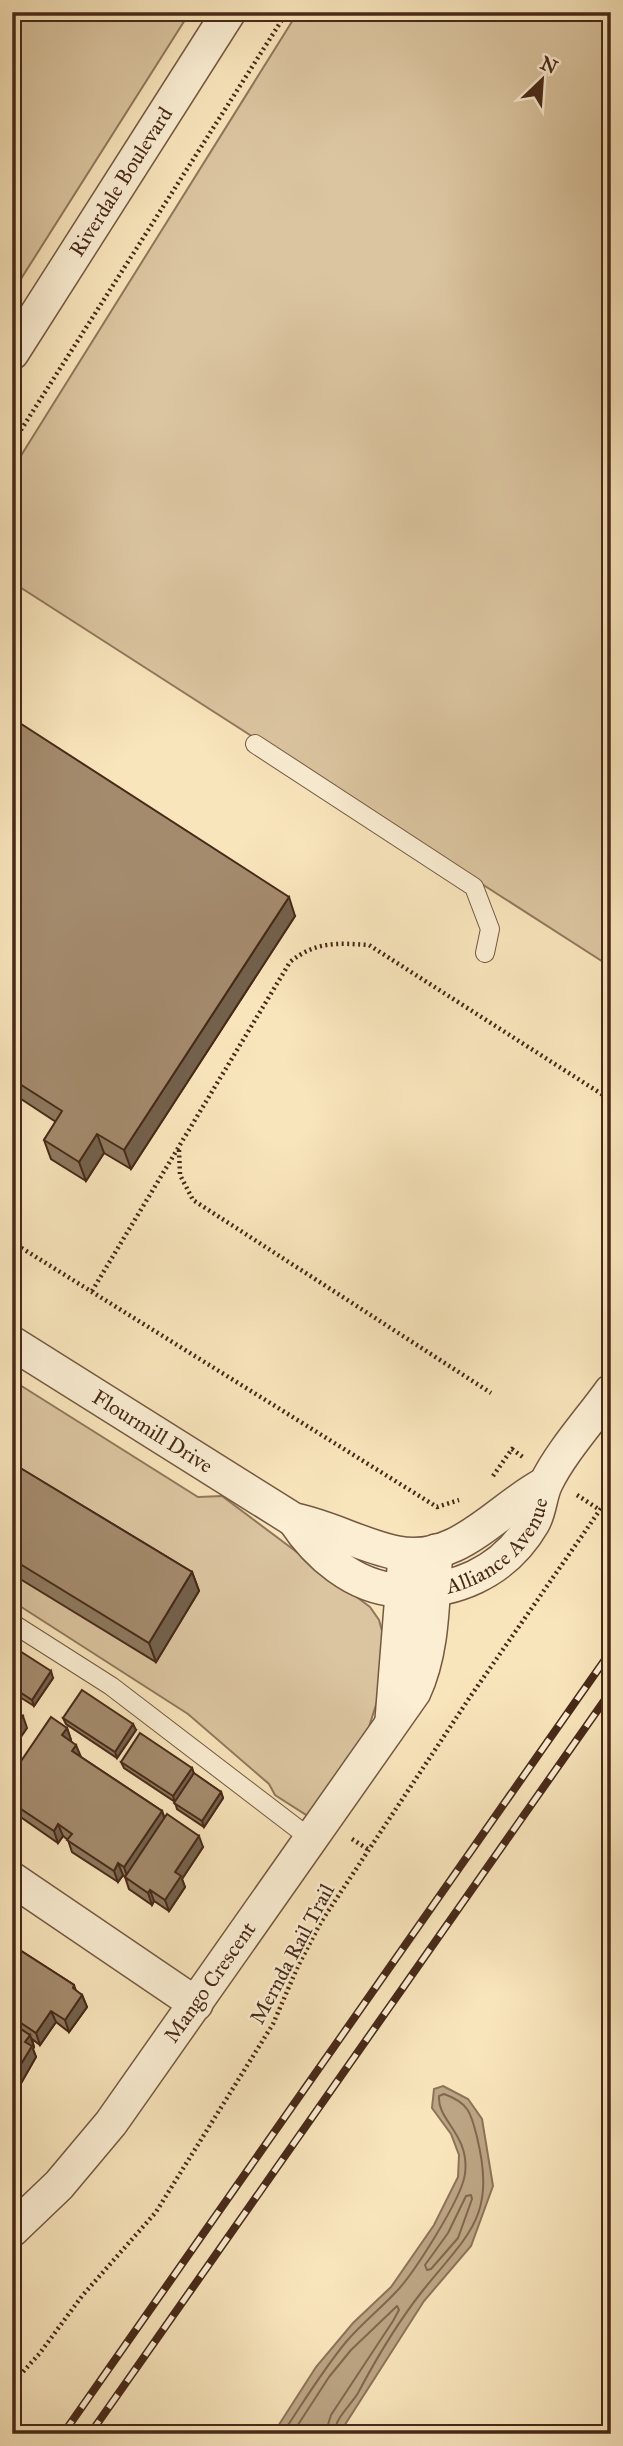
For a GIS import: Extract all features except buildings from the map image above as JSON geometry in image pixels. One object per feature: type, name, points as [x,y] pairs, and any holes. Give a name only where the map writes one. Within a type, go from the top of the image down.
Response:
[{"type":"street","name":"Riverdale Boulevard","points":[[12,353],[229,12]]},
{"type":"street","name":"Flourmill Drive","points":[[12,1343],[294,1520],[328,1528],[376,1548],[420,1553]]},
{"type":"street","name":"Alliance Avenue","points":[[418,1591],[473,1580],[507,1555],[532,1525],[548,1480],[611,1391]]},
{"type":"street","name":"Alliance Avenue","points":[[420,1553],[478,1532],[548,1480]]},
{"type":"street","name":"Flourmill Drive","points":[[294,1520],[313,1546],[327,1559],[370,1584],[418,1591]]},
{"type":"street","name":"Mango Crescent","points":[[12,2230],[86,2154],[196,2004],[392,1720],[406,1704],[419,1680],[430,1625],[418,1591],[420,1553]]},
{"type":"street","points":[[12,1879],[196,2004]]},
{"type":"lane","points":[[254,744],[474,887],[490,929],[485,953]]},
{"type":"lane","points":[[12,1623],[111,1686],[311,1839]]},
{"type":"path","points":[[12,444],[287,12]]},
{"type":"path","points":[[92,1291],[290,962],[306,949],[339,943],[369,945],[611,1100]]},
{"type":"path","points":[[179,1146],[180,1175],[193,1200],[491,1393]]},
{"type":"path","points":[[12,1242],[436,1507],[469,1497]]},
{"type":"path","points":[[488,1483],[512,1449],[548,1480],[600,1510]]},
{"type":"path","name":"Mernda Rail Trail","points":[[12,2384],[40,2353],[82,2296],[156,2212],[273,2024],[298,1966],[321,1923],[470,1697],[611,1494]]},
{"type":"shaded area","points":[[12,12],[190,12],[12,293]]},
{"type":"shaded area","points":[[298,12],[611,12],[611,967],[12,582],[12,470]]},
{"type":"shaded area","points":[[12,1380],[198,1497],[222,1496],[370,1607],[379,1620],[384,1638],[380,1692],[369,1727],[311,1818],[275,1795],[269,1784],[188,1714],[12,1601]]},
{"type":"water","points":[[443,2086],[468,2099],[482,2119],[493,2186],[471,2246],[424,2301],[339,2434],[273,2434],[316,2367],[353,2323],[391,2287],[434,2225],[458,2177],[459,2155],[451,2134],[432,2108],[434,2089]]},
{"type":"railway","points":[[63,2434],[611,1651]]},
{"type":"railway","points":[[90,2434],[611,1691]]}]
